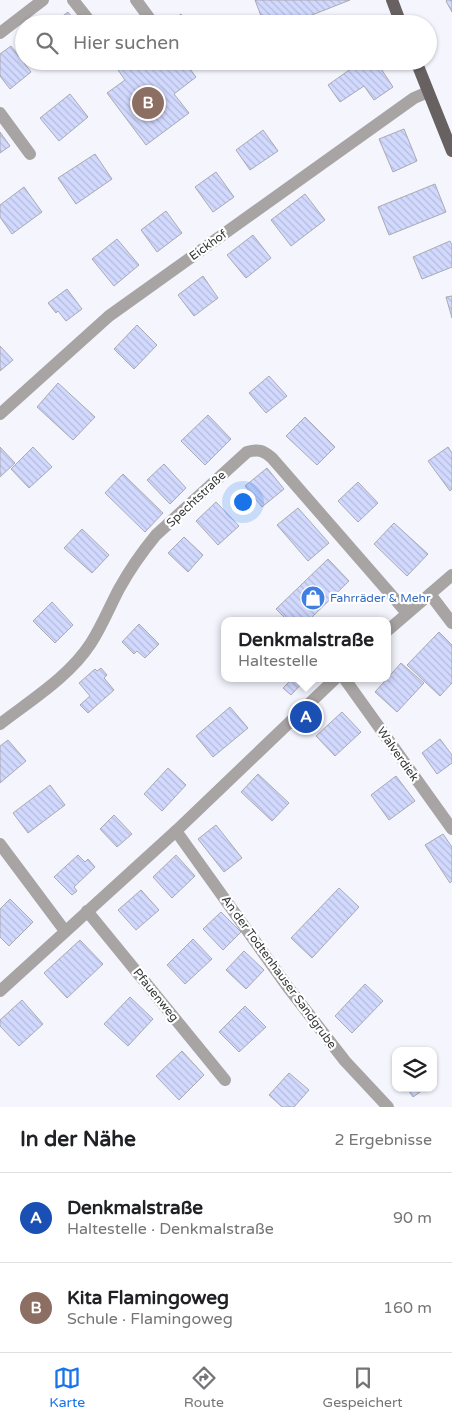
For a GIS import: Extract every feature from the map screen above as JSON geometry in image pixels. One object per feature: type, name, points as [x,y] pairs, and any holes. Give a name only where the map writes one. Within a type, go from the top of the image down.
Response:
[{"type":"main road","points":[[394,1],[398,15]]},
{"type":"main road","points":[[419,70],[452,151]]},
{"type":"street","points":[[23,15],[43,0]]},
{"type":"street","points":[[73,0],[85,15]]},
{"type":"street","points":[[136,0],[147,15]]},
{"type":"street","points":[[0,33],[15,21]]},
{"type":"street","name":"Eickhof","points":[[0,414],[110,316],[414,98],[428,92]]},
{"type":"street","points":[[0,113],[30,154]]},
{"type":"street","name":"Spechtstraße","points":[[0,724],[50,686],[70,668],[91,643],[120,587],[144,549],[156,535],[247,452],[264,451],[272,458],[407,613]]},
{"type":"street","points":[[391,627],[452,575]]},
{"type":"street","points":[[430,594],[452,623]]},
{"type":"street","points":[[0,991],[176,831],[332,682]]},
{"type":"street","name":"Walverdiek","points":[[347,682],[452,829]]},
{"type":"street","name":"An der Todtenhauser Sandgrube","points":[[176,831],[287,986],[345,1061],[388,1107]]},
{"type":"street","points":[[0,844],[65,932]]},
{"type":"street","name":"Pfauenweg","points":[[87,910],[225,1080]]},
{"type":"building","points":[[255,0],[350,0],[312,15],[261,15]]},
{"type":"building","points":[[452,0],[452,12],[446,1]]},
{"type":"building","points":[[11,46],[15,51],[15,70],[29,70],[31,72],[10,89],[0,76],[0,54]]},
{"type":"building","points":[[118,70],[191,70],[196,77],[174,94],[189,113],[146,145],[107,93],[125,80]]},
{"type":"building","points":[[349,70],[382,70],[393,87],[374,100],[364,86],[340,102],[328,85]]},
{"type":"building","points":[[70,94],[88,117],[59,141],[40,118]]},
{"type":"building","points":[[404,129],[417,161],[393,172],[379,139]]},
{"type":"building","points":[[263,130],[278,151],[250,170],[236,150]]},
{"type":"building","points":[[0,132],[10,146],[0,153]]},
{"type":"building","points":[[95,154],[112,179],[76,204],[58,178]]},
{"type":"building","points":[[216,172],[234,197],[213,212],[195,187]]},
{"type":"building","points":[[435,184],[446,212],[389,235],[378,207]]},
{"type":"building","points":[[24,187],[42,212],[12,234],[0,217],[0,205]]},
{"type":"building","points":[[305,194],[325,220],[291,246],[271,220]]},
{"type":"building","points":[[166,211],[182,233],[157,252],[141,230]]},
{"type":"building","points":[[253,235],[271,258],[246,278],[227,255]]},
{"type":"building","points":[[117,239],[139,265],[114,286],[92,259]]},
{"type":"building","points":[[450,241],[452,245],[452,267],[422,279],[413,257]]},
{"type":"building","points":[[203,276],[218,298],[194,316],[178,295]]},
{"type":"building","points":[[67,289],[82,309],[66,321],[48,303]]},
{"type":"building","points":[[452,296],[452,318],[446,297]]},
{"type":"building","points":[[137,325],[157,345],[134,369],[114,349]]},
{"type":"building","points":[[0,346],[13,360],[0,371]]},
{"type":"building","points":[[269,376],[287,396],[266,413],[249,393]]},
{"type":"building","points":[[58,383],[95,417],[73,440],[37,407]]},
{"type":"building","points":[[208,415],[231,439],[205,465],[181,441]]},
{"type":"building","points":[[305,417],[335,447],[317,465],[286,436]]},
{"type":"building","points":[[0,447],[15,463],[0,477]]},
{"type":"building","points":[[33,447],[52,467],[29,488],[11,469]]},
{"type":"building","points":[[448,447],[452,453],[452,489],[450,491],[428,461]]},
{"type":"building","points":[[164,464],[186,488],[170,504],[147,480]]},
{"type":"building","points":[[267,468],[284,489],[262,507],[245,486]]},
{"type":"building","points":[[123,474],[163,513],[145,532],[105,493]]},
{"type":"building","points":[[358,482],[378,503],[358,522],[338,501]]},
{"type":"building","points":[[216,502],[239,526],[218,545],[196,521]]},
{"type":"building","points":[[298,508],[329,543],[308,561],[277,525]]},
{"type":"building","points":[[394,523],[428,554],[407,576],[374,544]]},
{"type":"building","points":[[82,529],[109,555],[92,573],[64,548]]},
{"type":"building","points":[[184,537],[203,555],[188,572],[168,553]]},
{"type":"building","points":[[328,559],[349,581],[312,617],[284,617],[276,609]]},
{"type":"building","points":[[52,602],[73,625],[55,643],[33,621]]},
{"type":"building","points":[[139,624],[159,644],[145,658],[137,651],[134,654],[122,642]]},
{"type":"building","points":[[439,632],[452,645],[452,683],[440,696],[407,665]]},
{"type":"building","points":[[401,663],[424,683],[397,712],[375,692],[384,682],[391,682],[391,674]]},
{"type":"building","points":[[101,668],[107,675],[104,678],[114,690],[88,713],[80,705],[90,696],[79,683],[95,669],[97,671]]},
{"type":"building","points":[[289,682],[303,682],[291,695],[283,688]]},
{"type":"building","points":[[230,707],[248,728],[213,757],[196,736]]},
{"type":"building","points":[[342,712],[361,732],[335,756],[316,736]]},
{"type":"building","points":[[440,739],[452,755],[452,763],[437,774],[422,753]]},
{"type":"building","points":[[8,740],[26,761],[0,783],[0,746]]},
{"type":"building","points":[[168,768],[186,785],[162,811],[144,794]]},
{"type":"building","points":[[258,774],[289,803],[272,821],[241,792]]},
{"type":"building","points":[[396,776],[415,801],[389,820],[371,795]]},
{"type":"building","points":[[50,785],[65,805],[28,833],[13,813]]},
{"type":"building","points":[[114,815],[132,834],[117,847],[100,829]]},
{"type":"building","points":[[216,825],[242,858],[224,872],[198,839]]},
{"type":"building","points":[[443,834],[452,847],[452,881],[450,883],[425,845]]},
{"type":"building","points":[[78,855],[85,862],[88,859],[95,867],[74,887],[77,891],[72,895],[54,877]]},
{"type":"building","points":[[176,855],[195,876],[172,898],[153,877]]},
{"type":"building","points":[[339,888],[359,907],[312,958],[291,938]]},
{"type":"building","points":[[141,890],[159,910],[136,930],[118,910]]},
{"type":"building","points":[[10,899],[33,922],[9,946],[0,937],[0,909]]},
{"type":"building","points":[[221,912],[241,932],[223,950],[203,929]]},
{"type":"building","points":[[193,939],[212,959],[185,984],[167,965]]},
{"type":"building","points":[[80,940],[103,964],[67,998],[44,973]]},
{"type":"building","points":[[244,951],[264,970],[246,989],[226,970]]},
{"type":"building","points":[[365,984],[383,1001],[352,1033],[335,1016]]},
{"type":"building","points":[[130,997],[153,1019],[128,1046],[104,1024]]},
{"type":"building","points":[[22,1000],[43,1024],[19,1046],[0,1026],[0,1020]]},
{"type":"building","points":[[245,1006],[266,1027],[239,1052],[219,1032]]},
{"type":"building","points":[[182,1051],[204,1075],[179,1100],[156,1076]]},
{"type":"building","points":[[289,1073],[309,1090],[294,1107],[282,1107],[269,1095]]},
{"type":"building","points":[[410,1092],[420,1092],[413,1097]]},
{"type":"place","name":"Kita Flamingoweg","points":[[148,103]]},
{"type":"place","name":"Fahrräder & Mehr","points":[[313,598]]},
{"type":"place","name":"Denkmalstraße","points":[[306,717]]}]
